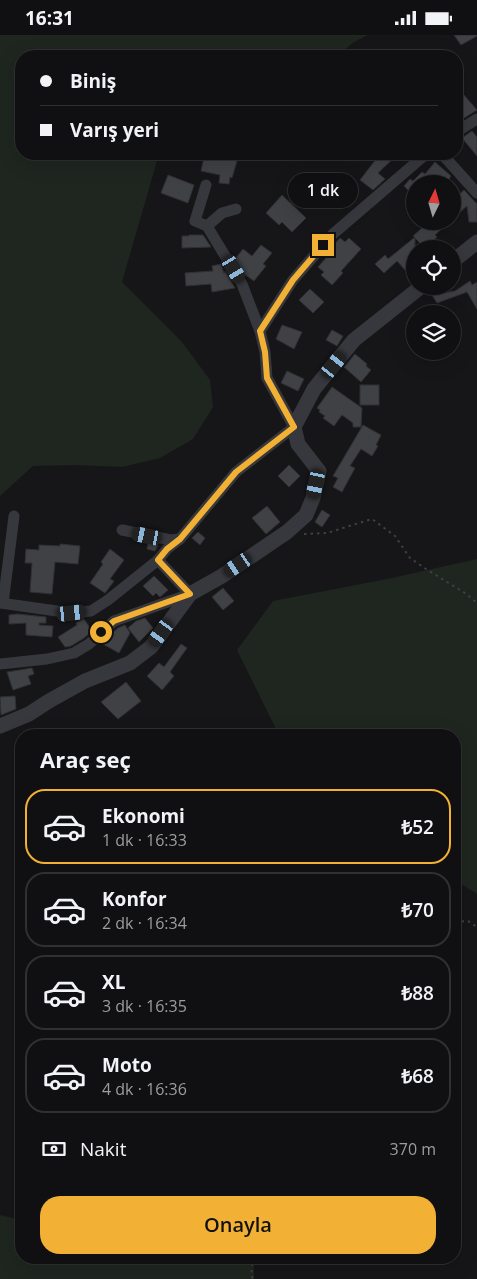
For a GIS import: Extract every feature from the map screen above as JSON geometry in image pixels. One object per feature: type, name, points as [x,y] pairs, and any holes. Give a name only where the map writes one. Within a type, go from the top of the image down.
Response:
[{"type":"street","points":[[463,128],[477,119]]},
{"type":"street","points":[[260,331],[293,280],[334,234],[419,160]]},
{"type":"street","points":[[447,160],[477,193]]},
{"type":"street","points":[[0,664],[47,659],[74,653],[88,644],[114,621],[190,594],[222,576],[287,532],[306,515],[313,498],[319,471],[298,444],[294,427],[267,378],[265,352],[260,331],[242,284],[207,226],[195,221],[206,185]]},
{"type":"street","points":[[207,226],[222,213],[236,209]]},
{"type":"street","points":[[461,255],[477,242]]},
{"type":"street","points":[[14,516],[1,603],[72,613],[91,611],[108,600],[158,560],[167,549],[180,539],[236,472],[294,427],[314,389],[354,341],[411,295]]},
{"type":"street","points":[[122,530],[171,540],[180,539]]},
{"type":"street","points":[[158,560],[190,594]]},
{"type":"street","points":[[0,726],[29,714],[85,681],[130,663],[152,647],[190,594]]},
{"type":"path","points":[[287,532],[313,535],[327,533],[372,519],[395,536],[410,558],[465,593],[477,603]]},
{"type":"path","points":[[461,922],[468,921],[477,927]]},
{"type":"path","points":[[252,1264],[251,1276],[254,1279]]},
{"type":"shaded area","points":[[0,35],[368,35],[354,42],[344,50],[15,50],[15,160],[157,160],[122,282],[182,342],[210,380],[213,407],[193,439],[160,458],[122,467],[33,466],[0,496]]},
{"type":"shaded area","points":[[477,559],[477,894],[461,884],[461,729],[276,729],[237,650],[273,601]]},
{"type":"shaded area","points":[[0,1215],[15,1219],[15,1264],[254,1264],[254,1279],[0,1279]]},
{"type":"building","points":[[454,35],[477,35],[477,36],[461,45]]},
{"type":"building","points":[[463,96],[477,110],[464,118],[463,117]]},
{"type":"building","points":[[472,131],[477,137],[477,156],[463,139]]},
{"type":"building","points":[[204,160],[237,160],[229,184],[219,183],[220,175],[201,171]]},
{"type":"building","points":[[375,160],[392,160],[378,173],[385,179],[373,190],[360,180]]},
{"type":"building","points":[[435,162],[450,175],[419,175],[422,172],[425,174]]},
{"type":"building","points":[[168,175],[194,185],[188,203],[161,193]]},
{"type":"building","points":[[341,176],[350,190],[343,195],[341,192],[331,199],[323,188]]},
{"type":"building","points":[[464,190],[477,204],[477,222],[469,222],[467,206],[461,211],[461,193]]},
{"type":"building","points":[[282,195],[306,218],[292,232],[282,222],[279,225],[266,213]]},
{"type":"building","points":[[420,230],[440,230],[435,235],[437,237],[434,240],[417,240],[415,238],[415,240],[411,240],[415,237],[413,236]]},
{"type":"building","points":[[203,235],[211,247],[182,248],[182,236]]},
{"type":"building","points":[[340,238],[345,242],[349,238],[361,249],[341,271],[343,273],[332,285],[321,275],[324,272],[318,267],[333,250],[331,248]]},
{"type":"building","points":[[406,244],[406,269],[397,261],[384,273],[375,264],[385,255],[388,259]]},
{"type":"building","points":[[261,245],[272,253],[263,264],[266,266],[254,281],[244,274],[235,259],[243,249],[252,256]]},
{"type":"building","points":[[221,264],[224,273],[225,271],[235,288],[212,292],[211,284],[186,286],[185,273],[213,271],[212,266]]},
{"type":"building","points":[[470,281],[472,285],[477,282],[477,309],[467,292],[461,294],[461,287]]},
{"type":"building","points":[[310,289],[324,302],[313,313],[299,300]]},
{"type":"building","points":[[432,295],[459,295],[437,303]]},
{"type":"building","points":[[282,325],[302,332],[294,349],[276,339]]},
{"type":"building","points":[[332,330],[343,336],[337,346],[326,340]]},
{"type":"building","points":[[355,354],[371,370],[361,382],[344,367]]},
{"type":"building","points":[[287,371],[304,379],[298,391],[281,383]]},
{"type":"building","points":[[360,385],[379,385],[379,405],[360,405]]},
{"type":"building","points":[[332,387],[362,408],[361,427],[353,427],[353,423],[342,415],[334,426],[323,418],[325,416],[317,408]]},
{"type":"building","points":[[363,425],[381,435],[376,445],[378,446],[372,456],[361,449],[350,466],[355,468],[342,492],[333,487],[338,478],[333,476]]},
{"type":"building","points":[[289,465],[300,476],[289,487],[278,476]]},
{"type":"building","points":[[267,506],[280,522],[266,534],[252,518]]},
{"type":"building","points":[[322,510],[330,515],[322,527],[315,522]]},
{"type":"building","points":[[198,532],[205,538],[200,545],[192,538]]},
{"type":"building","points":[[148,543],[158,545],[155,551],[147,549]]},
{"type":"building","points":[[60,544],[80,546],[78,564],[55,562],[52,594],[30,592],[32,563],[25,563],[26,549],[39,550],[39,545],[60,546]]},
{"type":"building","points":[[110,549],[124,560],[110,579],[114,581],[105,593],[90,583],[103,564],[101,562]]},
{"type":"building","points":[[154,576],[168,590],[160,597],[156,593],[153,596],[143,586]]},
{"type":"building","points":[[223,588],[234,601],[223,610],[212,597]]},
{"type":"building","points":[[9,615],[46,617],[46,623],[39,623],[39,625],[53,626],[52,637],[26,635],[26,623],[9,624]]},
{"type":"building","points":[[145,618],[153,628],[139,642],[128,628],[136,621]]},
{"type":"building","points":[[84,619],[92,631],[71,646],[65,647],[58,637]]},
{"type":"building","points":[[125,625],[130,633],[119,653],[101,643],[118,628]]},
{"type":"building","points":[[181,644],[187,648],[170,672],[174,676],[162,690],[147,676],[159,663],[164,667]]},
{"type":"building","points":[[32,668],[34,674],[28,676],[31,684],[13,690],[7,672]]},
{"type":"building","points":[[126,682],[141,701],[118,719],[101,702]]},
{"type":"building","points":[[15,696],[16,709],[1,715],[0,697]]},
{"type":"route","points":[[101,632],[114,621],[190,594],[158,560],[167,549],[180,539],[236,472],[294,427],[267,378],[265,352],[260,331],[293,280],[323,245]]}]
